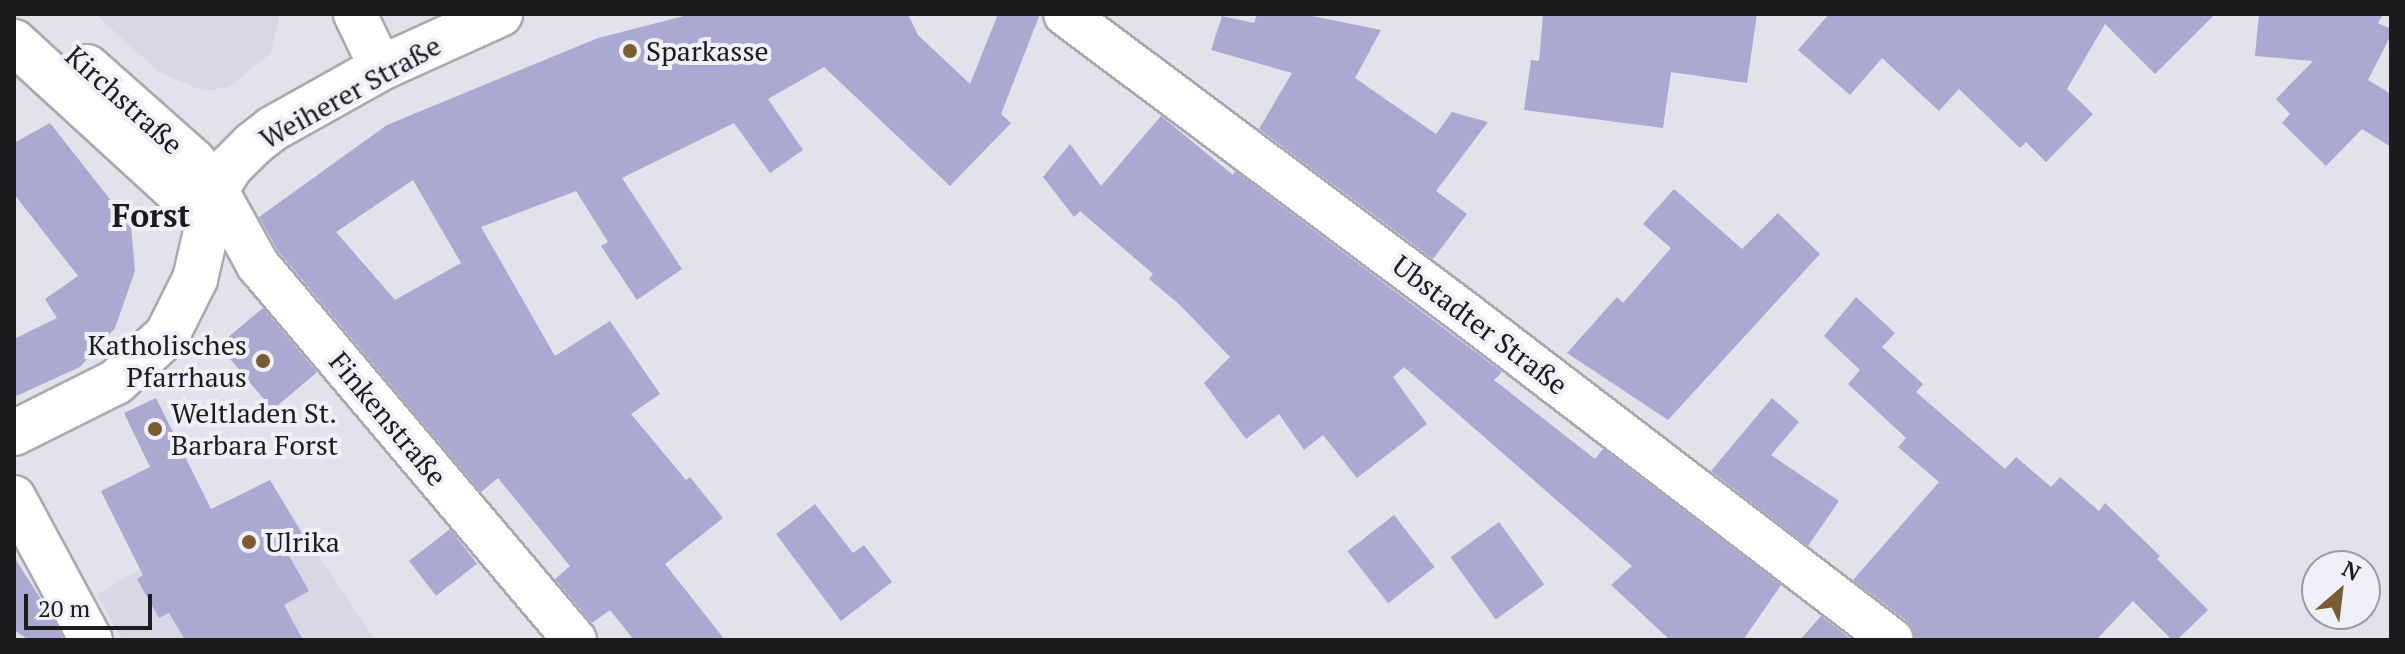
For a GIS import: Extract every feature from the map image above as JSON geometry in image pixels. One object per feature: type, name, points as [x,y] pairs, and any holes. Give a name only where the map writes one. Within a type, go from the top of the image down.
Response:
[{"type":"street","name":"Kirchstraße","points":[[27,14],[193,161],[211,204]]},
{"type":"street","points":[[355,14],[381,68]]},
{"type":"street","name":"Weiherer Straße","points":[[211,204],[231,166],[272,129],[381,68],[500,14]]},
{"type":"street","name":"Ubstadter Straße","points":[[1065,14],[1462,311],[1892,640]]},
{"type":"street","name":"Kirchstraße","points":[[14,42],[211,204]]},
{"type":"street","points":[[14,433],[116,382],[167,335],[195,279],[211,204]]},
{"type":"street","name":"Finkenstraße","points":[[211,204],[258,265],[575,640]]},
{"type":"street","points":[[14,497],[91,640]]},
{"type":"shaded area","points":[[95,14],[280,14],[271,53],[229,87],[203,91],[159,72]]},
{"type":"shaded area","name":"Ulrika","points":[[276,491],[375,640],[122,640],[97,594]]},
{"type":"building","points":[[692,14],[908,14],[918,35],[970,84],[998,14],[1040,14],[1001,114],[1011,123],[950,186],[824,67],[768,99],[803,150],[770,173],[734,123],[622,178],[682,269],[637,300],[601,246],[608,242],[576,191],[481,227],[555,356],[610,321],[660,394],[631,414],[686,480],[690,477],[723,518],[665,564],[725,640],[634,640],[610,610],[592,623],[555,579],[570,566],[498,478],[481,492],[278,251],[259,217],[387,125],[598,38]],"holes":[[[413,180],[461,263],[395,300],[336,232]]]},
{"type":"building","points":[[1257,14],[1302,14],[1381,30],[1355,78],[1436,134],[1452,112],[1488,122],[1436,191],[1467,214],[1433,259],[1259,129],[1292,73],[1211,50],[1222,16],[1254,23]]},
{"type":"building","points":[[1543,14],[1757,14],[1747,83],[1671,72],[1663,128],[1524,110],[1531,60],[1539,61]]},
{"type":"building","points":[[1829,14],[2215,14],[2155,74],[2105,24],[2067,89],[2093,114],[2046,162],[2026,142],[2020,148],[1959,89],[1939,111],[1882,58],[1850,95],[1798,50]]},
{"type":"building","points":[[2259,14],[2383,14],[2378,23],[2391,29],[2391,35],[2368,80],[2391,94],[2391,147],[2362,129],[2326,166],[2282,123],[2290,114],[2276,99],[2313,61],[2255,56]]},
{"type":"building","points":[[1161,116],[1233,175],[1235,171],[1502,372],[1494,380],[1595,459],[1603,449],[1781,585],[1743,640],[1670,640],[1611,585],[1632,566],[1404,367],[1393,377],[1427,424],[1357,478],[1323,435],[1304,450],[1279,414],[1246,439],[1204,383],[1230,357],[1180,305],[1149,279],[1153,274],[1080,211],[1074,217],[1043,177],[1070,144],[1101,186]]},
{"type":"building","points":[[50,123],[131,226],[135,271],[115,328],[80,367],[14,397],[14,339],[57,318],[45,299],[78,276],[14,194],[14,143]]},
{"type":"building","points":[[1674,189],[1742,249],[1778,213],[1820,254],[1668,420],[1567,353],[1617,297],[1623,303],[1671,248],[1643,224]]},
{"type":"building","points":[[1856,297],[1895,333],[1882,347],[1923,384],[1916,392],[2005,469],[2016,457],[2051,487],[2060,477],[2099,511],[2105,503],[2160,556],[2157,559],[2208,610],[2177,640],[2172,640],[2133,601],[2096,640],[1915,640],[1907,621],[1853,580],[1939,482],[1898,447],[1906,438],[1848,384],[1860,370],[1824,336]]},
{"type":"building","name":"Katholisches Pfarrhaus","points":[[263,308],[317,372],[273,410],[219,345]]},
{"type":"building","name":"Ulrika","points":[[156,398],[211,509],[270,480],[304,537],[284,547],[309,591],[284,605],[303,640],[185,640],[169,613],[159,618],[137,579],[143,575],[101,491],[150,467],[124,413]]},
{"type":"building","points":[[1772,398],[1799,422],[1771,455],[1839,501],[1808,546],[1711,471]]},
{"type":"building","points":[[815,504],[853,553],[864,545],[892,582],[841,621],[776,534]]},
{"type":"building","points":[[1394,515],[1435,567],[1388,603],[1348,551]]},
{"type":"building","points":[[1499,522],[1544,584],[1496,620],[1450,557]]},
{"type":"building","points":[[450,529],[477,564],[436,596],[409,561]]},
{"type":"building","points":[[14,557],[64,640],[29,640],[14,630]]},
{"type":"building","points":[[1821,616],[1852,640],[1800,640]]},
{"type":"place","name":"Sparkasse","points":[[630,51]]},
{"type":"place","name":"Katholisches Pfarrhaus","points":[[263,361]]},
{"type":"place","name":"Weltladen St. Barbara Forst","points":[[155,429]]},
{"type":"place","name":"Ulrika","points":[[249,542]]},
{"type":"district","name":"Forst","points":[[151,215]]}]
